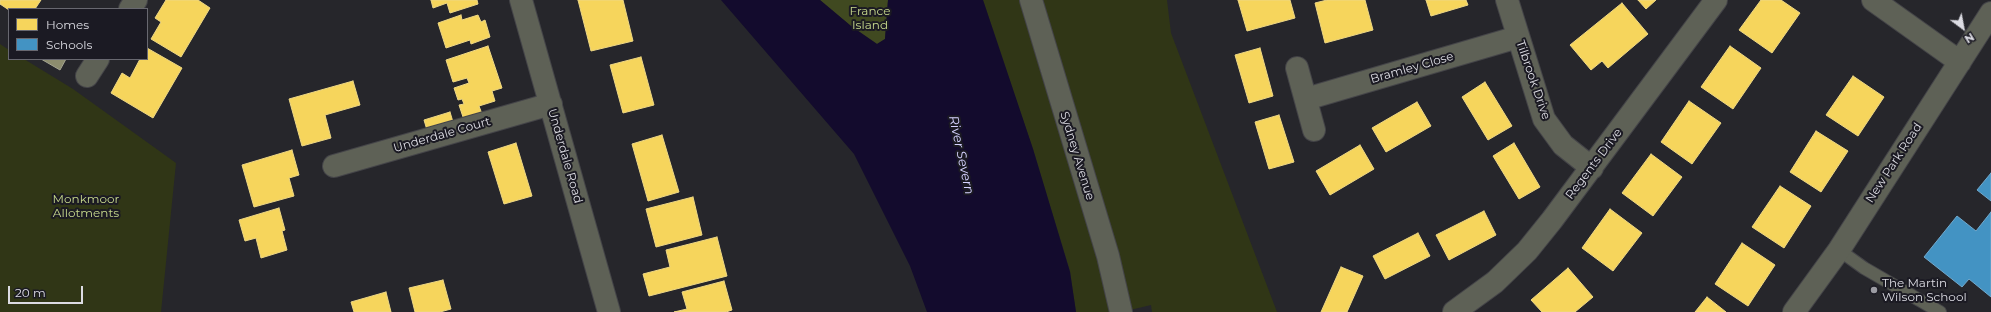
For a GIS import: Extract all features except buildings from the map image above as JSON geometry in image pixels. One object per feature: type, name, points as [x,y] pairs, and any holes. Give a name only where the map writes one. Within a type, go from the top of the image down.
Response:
[{"type":"street","name":"Underdale Road","points":[[521,0],[609,312]]},
{"type":"street","name":"Sydney Avenue","points":[[1031,0],[1108,256],[1121,312]]},
{"type":"street","name":"Tilbrook Drive","points":[[1507,0],[1544,119],[1563,145],[1592,168]]},
{"type":"street","name":"Regents Drive","points":[[1454,312],[1495,282],[1527,251],[1592,168],[1716,0]]},
{"type":"street","points":[[1872,0],[1960,62]]},
{"type":"street","name":"New Park Road","points":[[1794,312],[1839,250],[1991,13]]},
{"type":"street","name":"Bramley Close","points":[[1306,99],[1518,37]]},
{"type":"street","points":[[1297,68],[1314,130]]},
{"type":"street","name":"Underdale Court","points":[[334,166],[551,104]]},
{"type":"lane","points":[[1839,250],[1864,268],[1940,312]]},
{"type":"green space","name":"France Island","points":[[820,0],[888,0],[885,39],[877,44],[851,26]]},
{"type":"green space","points":[[983,0],[1019,0],[1103,279],[1109,312],[1076,312],[1070,271],[1033,149]]},
{"type":"green space","points":[[1040,0],[1167,0],[1171,33],[1277,312],[1152,312],[1151,305],[1130,310]]},
{"type":"green space","name":"Monkmoor Allotments","points":[[0,44],[8,49],[8,60],[26,60],[73,89],[176,163],[161,312],[0,312]]},
{"type":"water","name":"River Severn","points":[[721,0],[820,0],[851,26],[877,44],[885,39],[888,0],[983,0],[1033,149],[1070,272],[1076,312],[927,312],[910,266],[854,154]]},
{"type":"place","name":"The Martin Wilson School","points":[[1874,290]]}]
